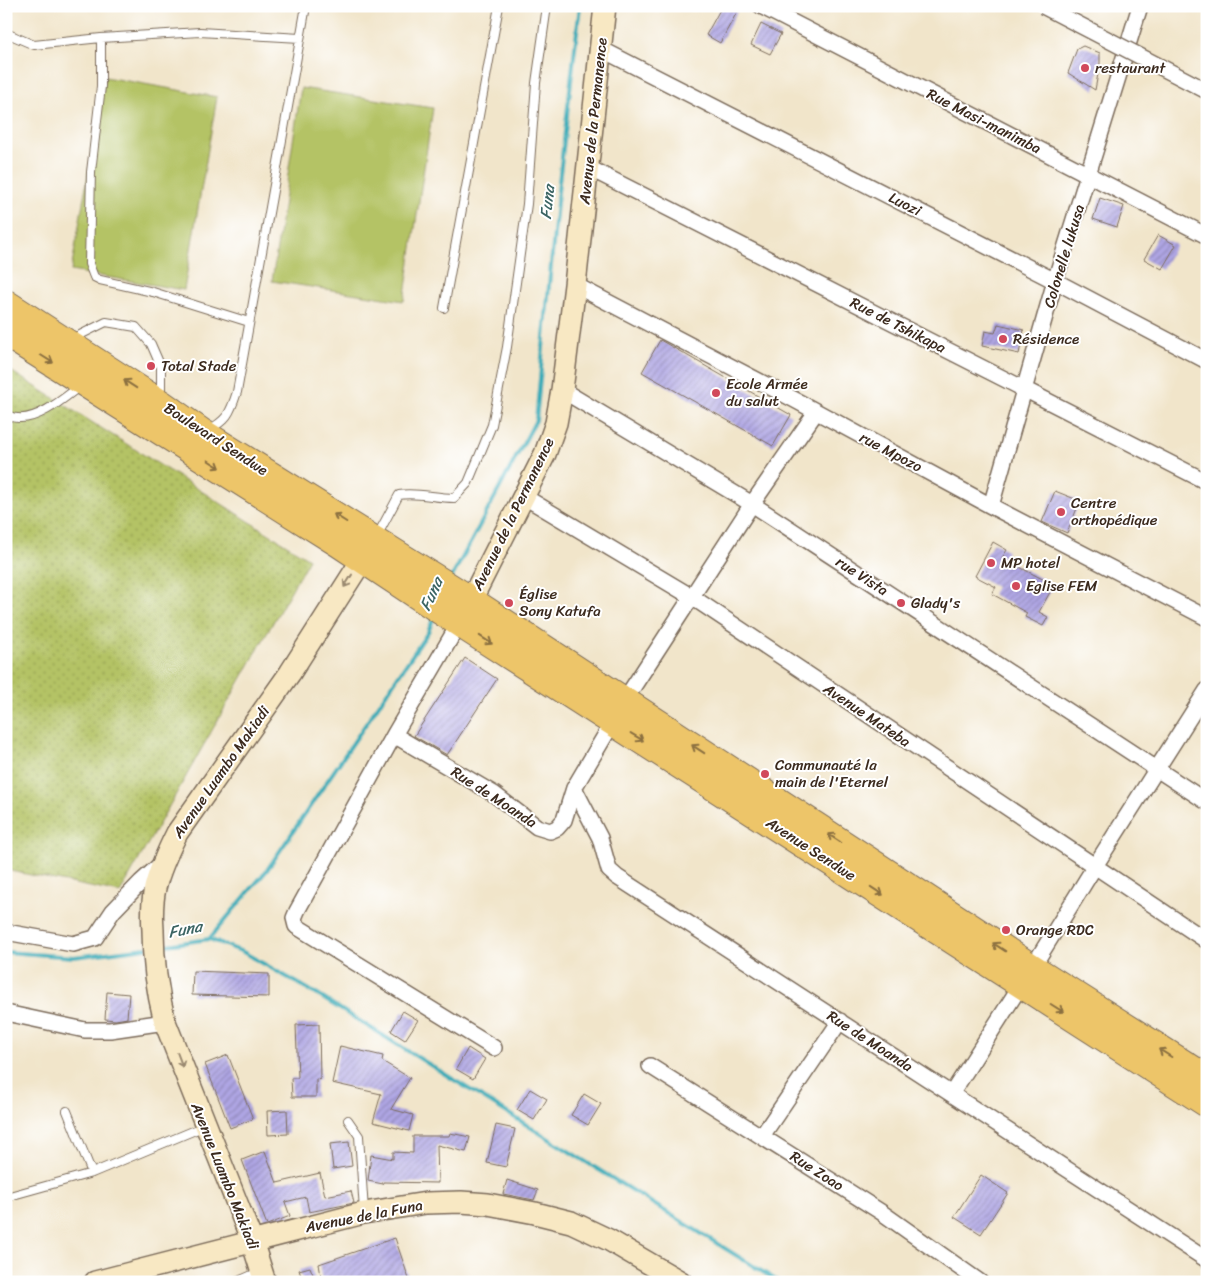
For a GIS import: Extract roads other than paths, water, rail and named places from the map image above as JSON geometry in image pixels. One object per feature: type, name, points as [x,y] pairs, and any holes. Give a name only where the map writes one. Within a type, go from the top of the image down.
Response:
[{"type":"highway","name":"Boulevard Sendwe","points":[[6,304],[161,404],[196,441]]},
{"type":"highway","name":"Boulevard Sendwe","points":[[6,333],[85,383],[196,441],[421,583]]},
{"type":"highway","name":"Avenue Sendwe","points":[[421,583],[1032,980],[1207,1103]]},
{"type":"highway","name":"Avenue Sendwe","points":[[1032,980],[1207,1078]]},
{"type":"main road","name":"Avenue de la Permanence","points":[[459,608],[523,496],[545,454],[556,423],[562,390],[589,168],[605,6]]},
{"type":"main road","name":"Avenue Luambo Makiadi","points":[[264,1276],[252,1241],[165,1022],[153,963],[152,916],[155,889],[163,862],[177,834],[290,673],[369,549]]},
{"type":"main road","name":"Avenue de la Funa","points":[[96,1282],[364,1214],[426,1203],[461,1202],[488,1204],[571,1222],[590,1230],[681,1282]]},
{"type":"street","name":"Rue Masi-manimba","points":[[761,6],[1207,236]]},
{"type":"street","points":[[1043,6],[1207,91]]},
{"type":"street","name":"Colonelle lukusa","points":[[991,506],[1055,282],[1140,6]]},
{"type":"street","name":"Luozi","points":[[601,49],[1207,362]]},
{"type":"street","name":"Rue de Tshikapa","points":[[589,168],[1207,482]]},
{"type":"street","name":"rue Mpozo","points":[[575,285],[991,506],[1207,618]]},
{"type":"street","name":"rue Vista","points":[[562,390],[752,504],[1207,802]]},
{"type":"street","name":"Rue de Moanda","points":[[394,735],[494,794],[537,827],[550,832],[557,828],[564,820],[574,788],[618,711],[752,504],[816,412]]},
{"type":"street","name":"Avenue Mateba","points":[[523,496],[692,597],[1207,941]]},
{"type":"street","name":"Avenue de la Permanence","points":[[459,608],[394,735],[294,918],[296,926],[494,1048]]},
{"type":"street","points":[[952,1094],[1032,980],[1094,866],[1207,690]]},
{"type":"street","name":"Rue de Moanda","points":[[574,788],[600,838],[609,870],[617,877],[1207,1260]]},
{"type":"street","points":[[6,932],[73,944],[95,938],[113,911],[163,862]]},
{"type":"street","points":[[6,1013],[85,1030],[110,1030],[165,1022]]},
{"type":"street","points":[[762,1136],[840,1021]]},
{"type":"street","name":"Rue Zoao","points":[[650,1066],[881,1212],[980,1282]]},
{"type":"lane","points":[[196,441],[222,422],[232,408],[237,392],[306,6]]},
{"type":"lane","points":[[444,308],[499,6]]},
{"type":"lane","points":[[369,549],[399,495],[411,493],[439,498],[454,498],[468,483],[492,425],[507,347],[527,204],[536,83],[547,6]]},
{"type":"lane","points":[[6,33],[34,45],[101,38],[200,32],[300,38]]},
{"type":"lane","points":[[101,38],[101,86],[91,172],[89,230],[89,264],[94,277],[152,292],[249,322]]},
{"type":"lane","points":[[66,343],[106,322],[136,327],[151,344],[161,367],[161,404]]},
{"type":"lane","points":[[6,415],[18,418],[51,408],[85,383]]},
{"type":"lane","points":[[67,1111],[92,1173]]},
{"type":"lane","points":[[348,1120],[359,1136],[364,1214]]},
{"type":"lane","points":[[6,1197],[92,1173],[205,1126]]},
{"type":"lane","points":[[236,1282],[264,1276]]},
{"type":"waterway","name":"Funa","points":[[452,577],[536,420],[559,182],[580,6]]},
{"type":"waterway","name":"Funa","points":[[160,946],[209,939],[267,870],[428,632],[434,617]]},
{"type":"waterway","points":[[209,939],[243,952],[308,989],[779,1282]]},
{"type":"waterway","name":"Funa","points":[[6,952],[74,957],[146,948]]},
{"type":"place","name":"restaurant","points":[[1085,68]]},
{"type":"place","name":"Résidence","points":[[1003,339]]},
{"type":"place","name":"Total Stade","points":[[151,366]]},
{"type":"place","name":"Ecole Armée du salut","points":[[716,393]]},
{"type":"place","name":"Centre orthopédique","points":[[1061,512]]},
{"type":"place","name":"MP hotel","points":[[991,563]]},
{"type":"place","name":"Eglise FEM","points":[[1016,586]]},
{"type":"place","name":"Église Sony Katufa","points":[[509,603]]},
{"type":"place","name":"Glady's","points":[[901,603]]},
{"type":"place","name":"Communauté la main de l'Eternel","points":[[765,774]]},
{"type":"place","name":"Orange RDC","points":[[1006,930]]}]
